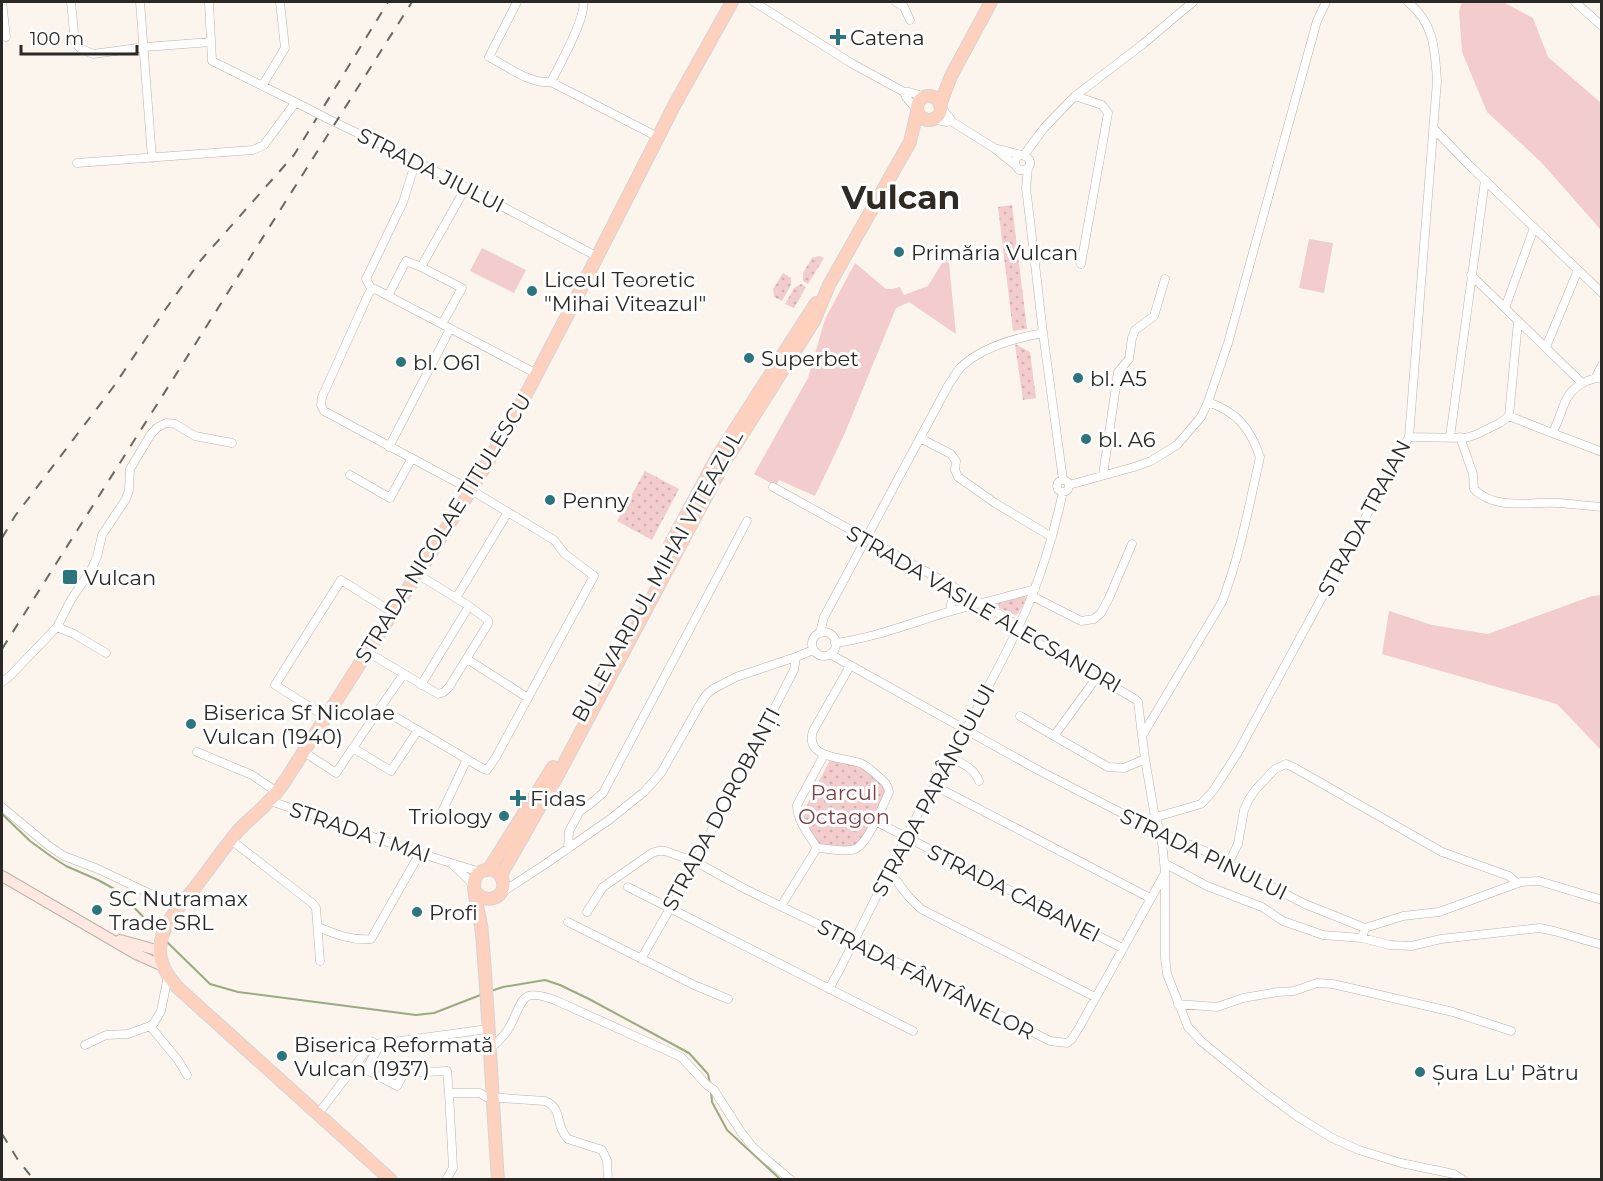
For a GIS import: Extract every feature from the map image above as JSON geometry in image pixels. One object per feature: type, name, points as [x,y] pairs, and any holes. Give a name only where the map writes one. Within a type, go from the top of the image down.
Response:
[{"type":"main road","name":"STRADA NICOLAE TITULESCU","points":[[162,941],[178,907],[240,829],[273,796],[304,752],[471,490],[511,423],[697,61],[732,2]]},
{"type":"main road","points":[[951,76],[918,102],[917,111],[923,119],[932,120],[939,113],[951,76],[988,2]]},
{"type":"main road","points":[[927,96],[937,99],[940,106]]},
{"type":"main road","name":"BULEVARDUL MIHAI VITEAZUL","points":[[910,142],[917,111]]},
{"type":"main road","name":"BULEVARDUL MIHAI VITEAZUL","points":[[485,870],[552,769],[716,459],[806,317],[829,285],[910,142],[932,120]]},
{"type":"main road","name":"BULEVARDUL MIHAI VITEAZUL","points":[[502,878],[724,463],[814,321],[829,285]]},
{"type":"main road","points":[[482,932],[488,910],[502,890],[502,878],[493,870],[485,870],[474,880],[482,932],[498,1179]]},
{"type":"main road","points":[[2,876],[166,971],[184,994],[391,1179]]},
{"type":"main road","points":[[475,888],[482,897],[491,899],[498,896]]},
{"type":"main road","points":[[113,939],[133,943],[162,941],[166,971]]},
{"type":"street","points":[[2,2],[6,37]]},
{"type":"street","points":[[71,2],[75,42],[80,48],[93,54],[211,42],[209,2]]},
{"type":"street","points":[[140,2],[152,158]]},
{"type":"street","points":[[262,86],[285,48],[280,2]]},
{"type":"street","points":[[517,2],[489,57],[542,83],[551,82],[658,137]]},
{"type":"street","points":[[551,82],[579,23],[585,8],[583,2]]},
{"type":"street","points":[[754,2],[851,63],[904,92],[927,96]]},
{"type":"street","points":[[896,2],[904,6],[910,20]]},
{"type":"street","points":[[940,106],[951,121],[994,148],[1024,171],[1025,160],[1036,139],[1075,96],[1193,2]]},
{"type":"street","points":[[1066,482],[1134,467],[1150,460],[1177,445],[1201,417],[1208,402],[1239,304],[1317,21],[1326,2]]},
{"type":"street","name":"STRADA TRAIAN","points":[[1139,822],[1201,804],[1208,799],[1248,734],[1409,437],[1437,81],[1434,43],[1429,28],[1420,13],[1408,2]]},
{"type":"street","points":[[1575,2],[1602,26]]},
{"type":"street","name":"STRADA JIULUI","points":[[211,42],[212,61],[417,161],[598,256]]},
{"type":"street","points":[[904,92],[917,111]]},
{"type":"street","points":[[1075,96],[1102,105],[1108,112],[1081,264]]},
{"type":"street","points":[[76,163],[253,150],[264,145],[296,103]]},
{"type":"street","points":[[932,120],[951,121]]},
{"type":"street","points":[[1434,130],[1602,293]]},
{"type":"street","points":[[994,148],[1025,160]]},
{"type":"street","points":[[1025,160],[1014,160],[1026,188]]},
{"type":"street","points":[[1025,160],[1026,188],[1043,333],[1068,490],[1063,492],[1052,537],[1033,593]]},
{"type":"street","points":[[372,290],[366,279],[402,202],[417,161]]},
{"type":"street","points":[[1450,437],[1485,180]]},
{"type":"street","points":[[421,267],[466,187]]},
{"type":"street","points":[[1505,308],[1534,228]]},
{"type":"street","points":[[388,296],[406,261],[462,288],[442,324]]},
{"type":"street","points":[[1546,347],[1578,270]]},
{"type":"street","points":[[1472,275],[1582,383]]},
{"type":"street","points":[[1103,475],[1118,372],[1129,359],[1135,330],[1154,316],[1165,279]]},
{"type":"street","points":[[372,290],[375,289],[537,374]]},
{"type":"street","points":[[372,290],[322,397],[321,405],[324,411],[471,490],[554,540],[565,554],[594,576],[487,770],[380,708]]},
{"type":"street","points":[[1409,437],[1475,435],[1509,416],[1518,321]]},
{"type":"street","points":[[389,447],[450,329]]},
{"type":"street","points":[[820,633],[833,636],[834,649],[830,654],[819,655],[813,650],[812,640],[820,633],[824,617],[920,438],[960,369],[991,348],[1012,339],[1043,333]]},
{"type":"street","points":[[1552,433],[1568,396],[1582,383],[1599,378],[1602,365]]},
{"type":"street","points":[[1142,736],[1222,602],[1238,554],[1260,457],[1248,430],[1235,416],[1222,407],[1208,402]]},
{"type":"street","points":[[1509,416],[1602,452]]},
{"type":"street","points":[[2,682],[57,627],[71,600],[96,562],[102,535],[126,499],[130,469],[158,427],[166,423],[175,424],[195,436],[232,443]]},
{"type":"street","points":[[1460,437],[1473,474],[1474,489],[1481,497],[1504,503],[1559,503],[1602,507]]},
{"type":"street","points":[[920,438],[951,454],[956,461],[955,470],[958,477],[995,503],[1052,537]]},
{"type":"street","points":[[350,475],[390,498],[412,458]]},
{"type":"street","name":"STRADA VASILE ALECSANDRI","points":[[773,488],[954,587],[1019,627],[1023,634],[1138,702],[1145,759],[1155,817],[1161,833],[1165,867],[1167,974],[1188,1027],[1202,1042],[1260,1089],[1332,1138],[1359,1150],[1401,1163],[1454,1174],[1463,1179]]},
{"type":"street","points":[[456,598],[508,512]]},
{"type":"street","points":[[568,849],[569,831],[580,811],[603,793],[747,521]]},
{"type":"street","points":[[835,643],[848,642],[950,611],[1033,593],[1081,621],[1094,619],[1101,613],[1109,598],[1132,544]]},
{"type":"street","points":[[367,652],[438,694],[449,687],[467,659],[488,624],[488,620],[417,574]]},
{"type":"street","points":[[326,717],[275,685],[341,580],[392,612]]},
{"type":"street","points":[[950,611],[954,587]]},
{"type":"street","name":"STRADA PARÂNGULUI","points":[[829,989],[920,810],[966,730],[1019,627],[1033,593]]},
{"type":"street","points":[[421,685],[469,606]]},
{"type":"street","points":[[57,627],[74,634],[105,653]]},
{"type":"street","points":[[498,896],[609,820],[652,783],[661,773],[706,695],[736,677],[813,650]]},
{"type":"street","name":"STRADA PINULUI","points":[[830,654],[1038,770],[1139,822],[1205,851],[1305,904],[1365,928]]},
{"type":"street","name":"STRADA DOROBANȚI","points":[[641,959],[696,862],[794,670],[796,657]]},
{"type":"street","points":[[467,659],[528,698]]},
{"type":"street","points":[[817,848],[852,850],[859,847],[889,792],[886,783],[864,764],[824,755],[812,744],[813,731],[850,666]]},
{"type":"street","points":[[304,752],[336,772],[404,675]]},
{"type":"street","points":[[1054,736],[1097,677]]},
{"type":"street","points":[[1020,716],[1108,767],[1124,768],[1145,759]]},
{"type":"street","points":[[353,748],[391,771],[418,730]]},
{"type":"street","name":"STRADA 1 MAI","points":[[197,752],[252,775],[273,796],[315,816],[451,863],[485,870]]},
{"type":"street","points":[[817,848],[797,813],[797,805],[824,755]]},
{"type":"street","points":[[951,758],[973,770],[979,781]]},
{"type":"street","points":[[441,814],[467,759]]},
{"type":"street","points":[[1228,864],[1238,844],[1244,810],[1250,799],[1275,769],[1286,764],[1442,852],[1509,876],[1517,883]]},
{"type":"street","points":[[935,786],[1150,898]]},
{"type":"street","points":[[2,807],[64,856],[98,869],[178,907]]},
{"type":"street","name":"STRADA CABANEI","points":[[875,821],[1122,948]]},
{"type":"street","points":[[231,840],[316,908],[320,961]]},
{"type":"street","points":[[781,906],[817,848]]},
{"type":"street","name":"STRADA FÂNTÂNELOR","points":[[587,912],[598,892],[611,881],[652,854],[664,851],[696,862],[745,889],[854,941],[1050,1041],[1067,1043],[1072,1039],[1165,867]]},
{"type":"street","points":[[318,927],[344,937],[360,940],[371,939],[420,853]]},
{"type":"street","name":"STRADA 1 MAI","points":[[451,863],[475,888]]},
{"type":"street","points":[[1165,867],[1262,908],[1283,921],[1323,935],[1362,938],[1390,945],[1411,946],[1441,939],[1540,928],[1602,945]]},
{"type":"street","points":[[888,871],[921,909],[1095,997]]},
{"type":"street","points":[[502,878],[520,882]]},
{"type":"street","points":[[1362,938],[1365,928],[1403,916],[1439,912],[1521,882],[1539,881],[1602,900]]},
{"type":"street","points":[[628,887],[913,1031]]},
{"type":"street","points":[[568,922],[707,991],[728,999]]},
{"type":"street","points":[[85,1045],[106,1035],[128,1034],[154,1023],[161,1011],[166,971]]},
{"type":"street","points":[[1178,1004],[1217,1007],[1243,998],[1293,991],[1317,983],[1333,984],[1453,1012],[1511,1031]]},
{"type":"street","points":[[490,1049],[508,1030],[524,998],[532,995],[544,996],[673,1053],[688,1063],[714,1090],[752,1146],[791,1179]]},
{"type":"street","points":[[150,1026],[178,1060],[187,1075]]},
{"type":"street","points":[[318,1114],[376,1043],[488,1029]]},
{"type":"street","points":[[376,1043],[368,1066],[369,1071],[397,1086],[404,1073],[447,1071],[453,1168],[446,1179]]},
{"type":"street","points":[[449,1094],[480,1093],[486,1097],[545,1101],[553,1104],[563,1135],[568,1139],[602,1150],[607,1160],[608,1179]]},
{"type":"green space","points":[[1462,2],[1503,2],[1533,18],[1548,57],[1601,103],[1601,230],[1541,162],[1487,112],[1462,52],[1459,11]]},
{"type":"green space","points":[[1012,205],[1027,329],[1013,331],[998,207]]},
{"type":"green space","points":[[1309,239],[1333,243],[1324,293],[1299,288]]},
{"type":"green space","points":[[482,248],[526,270],[514,293],[470,271]]},
{"type":"green space","points":[[948,253],[956,334],[909,302],[896,308],[844,435],[815,496],[779,480],[776,486],[754,474],[808,378],[825,319],[855,263],[886,289],[900,287],[904,295],[928,286]]},
{"type":"green space","points":[[819,256],[824,258],[808,284],[803,281],[803,273],[812,258]]},
{"type":"green space","points":[[783,273],[791,278],[791,285],[782,301],[774,297],[773,289]]},
{"type":"green space","points":[[801,284],[806,287],[794,308],[785,304],[794,288]]},
{"type":"green space","points":[[1015,344],[1030,352],[1036,398],[1023,400]]},
{"type":"green space","points":[[645,471],[679,489],[652,540],[617,521]]},
{"type":"green space","points":[[1601,595],[1601,750],[1557,704],[1382,654],[1389,611],[1432,625],[1488,634],[1592,596]]},
{"type":"green space","points":[[1023,596],[1026,599],[1018,614],[1015,615],[997,607],[999,603]]},
{"type":"green space","name":"Parcul Octagon","points":[[830,760],[870,772],[886,791],[861,841],[851,848],[821,845],[801,816]]},
{"type":"waterway","points":[[2,814],[30,841],[52,857],[118,891],[159,933]]},
{"type":"waterway","points":[[165,940],[210,984],[238,992],[416,1015],[434,1013],[483,994]]},
{"type":"waterway","points":[[491,991],[545,980],[560,985],[689,1053],[708,1074],[710,1084]]},
{"type":"waterway","points":[[711,1090],[712,1102],[727,1130],[781,1180]]},
{"type":"railway","points":[[2,538],[15,516],[114,386],[201,260],[294,155],[388,2]]},
{"type":"railway","points":[[2,649],[412,2]]},
{"type":"railway","points":[[2,1134],[34,1180]]},
{"type":"place","name":"Catena","points":[[838,37]]},
{"type":"place","name":"Primăria Vulcan","points":[[899,252]]},
{"type":"place","name":"Liceul Teoretic \"Mihai Viteazul\"","points":[[532,291]]},
{"type":"place","name":"Superbet","points":[[749,358]]},
{"type":"place","name":"bl. O61","points":[[401,362]]},
{"type":"place","name":"bl. A5","points":[[1078,378]]},
{"type":"place","name":"bl. A6","points":[[1086,439]]},
{"type":"place","name":"Penny","points":[[550,500]]},
{"type":"place","name":"Vulcan","points":[[70,577]]},
{"type":"place","name":"Biserica Sf Nicolae Vulcan (1940)","points":[[191,724]]},
{"type":"place","name":"Fidas","points":[[518,798]]},
{"type":"place","name":"Triology","points":[[504,816]]},
{"type":"place","name":"SC Nutramax Trade SRL","points":[[97,910]]},
{"type":"place","name":"Profi","points":[[417,912]]},
{"type":"place","name":"Biserica Reformată Vulcan (1937)","points":[[282,1056]]},
{"type":"place","name":"Șura Lu' Pătru","points":[[1420,1072]]},
{"type":"district","name":"Vulcan","points":[[901,197]]}]
